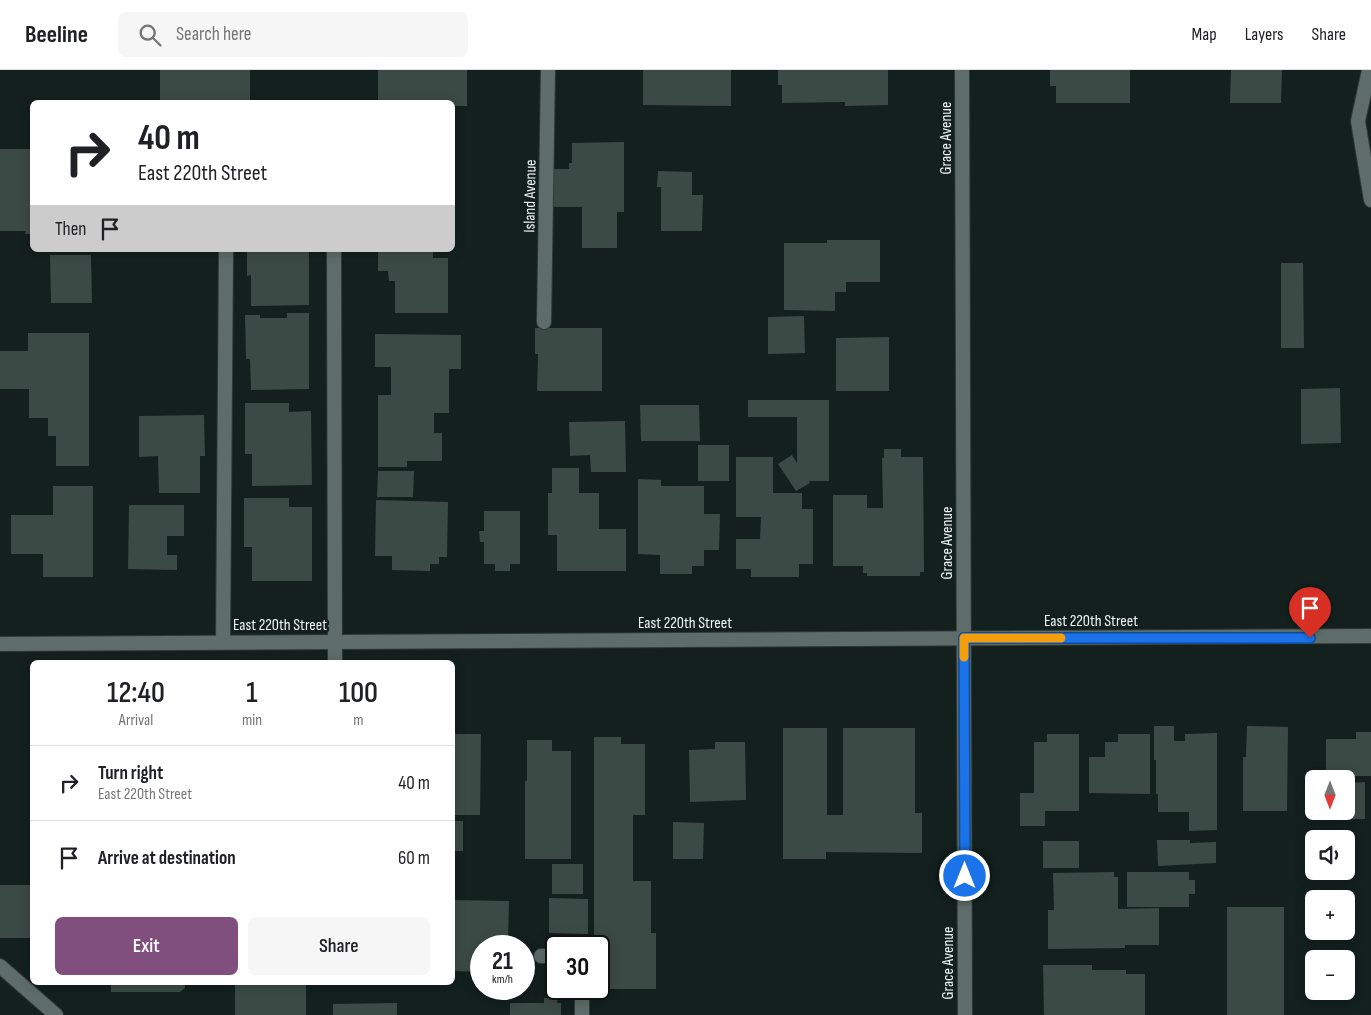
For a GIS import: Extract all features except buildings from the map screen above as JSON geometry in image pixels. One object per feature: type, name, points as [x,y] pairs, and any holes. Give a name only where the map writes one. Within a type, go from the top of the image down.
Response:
[{"type":"street","name":"Island Avenue","points":[[544,322],[548,70]]},
{"type":"street","name":"Grace Avenue","points":[[962,70],[965,1015]]},
{"type":"street","points":[[1369,70],[1358,121],[1371,200]]},
{"type":"street","points":[[223,642],[226,252]]},
{"type":"street","points":[[334,252],[335,660]]},
{"type":"street","name":"East 220th Street","points":[[0,644],[964,638],[1310,638],[1371,636]]},
{"type":"street","points":[[0,966],[56,1015]]},
{"type":"street","points":[[582,1000],[582,1015]]},
{"type":"slow traffic","points":[[964,657],[964,638],[1061,638]]},
{"type":"route","points":[[965,876],[964,638],[1310,638]]}]
